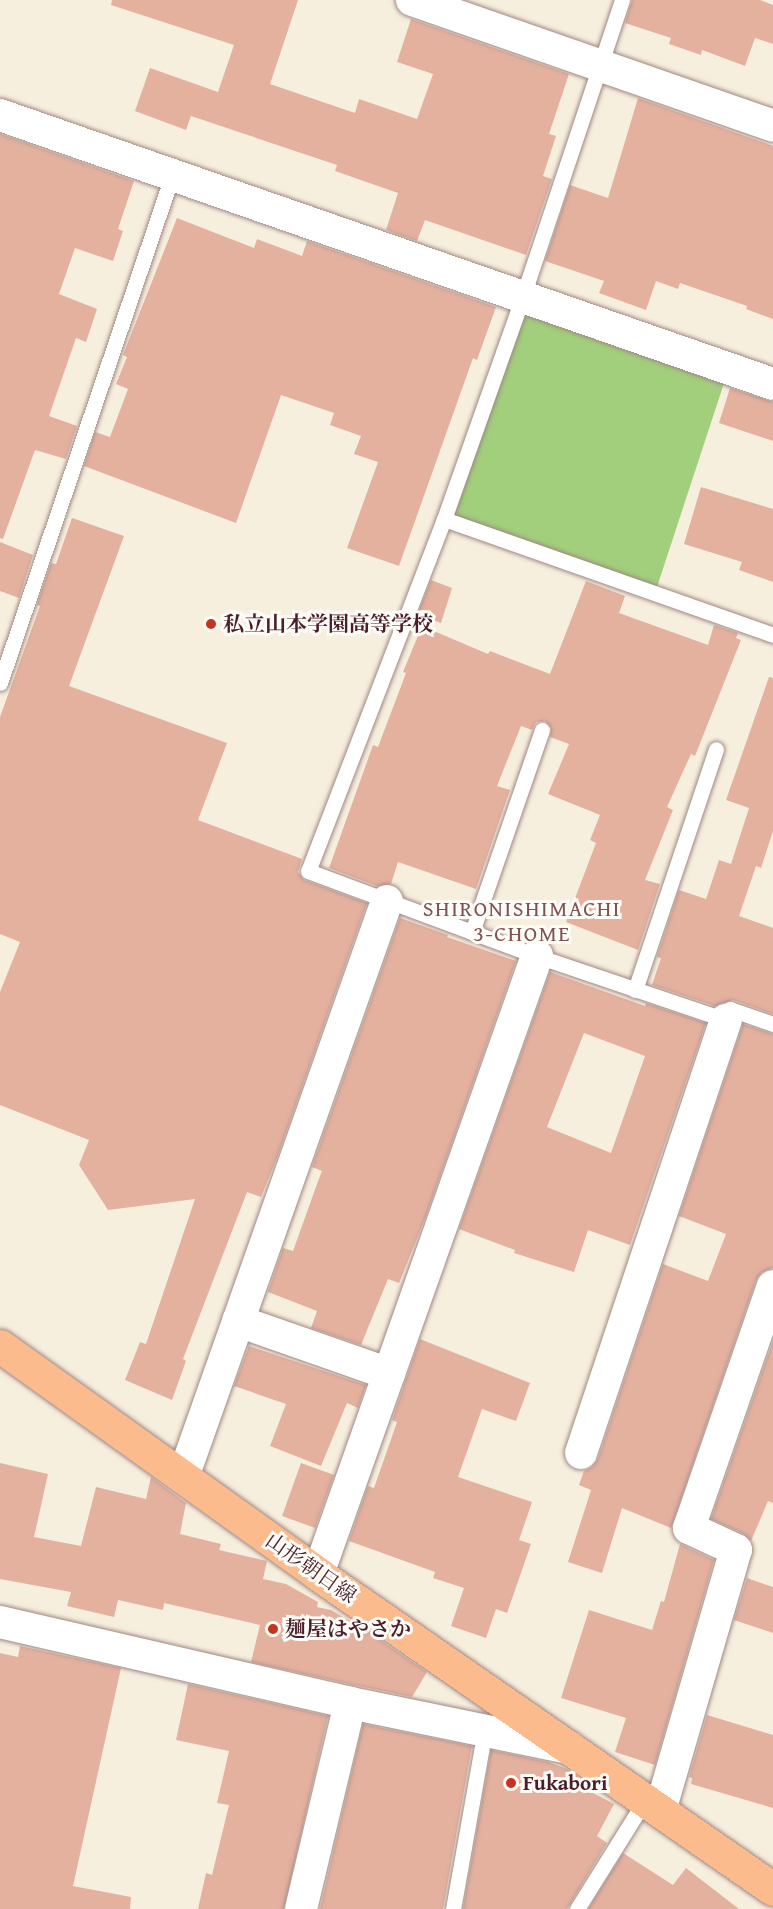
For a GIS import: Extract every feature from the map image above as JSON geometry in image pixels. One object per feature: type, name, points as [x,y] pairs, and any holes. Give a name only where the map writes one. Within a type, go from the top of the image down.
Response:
[{"type":"main road","name":"山形朝日線","points":[[0,1346],[318,1574],[773,1889]]},
{"type":"street","points":[[412,0],[773,126]]},
{"type":"street","points":[[0,115],[773,384]]},
{"type":"street","points":[[183,1477],[387,901]]},
{"type":"street","points":[[318,1574],[537,956]]},
{"type":"street","points":[[581,1453],[726,1020]]},
{"type":"street","points":[[652,1805],[736,1550],[689,1528],[773,1286]]},
{"type":"street","points":[[238,1321],[389,1374]]},
{"type":"street","points":[[0,1623],[350,1703],[572,1748]]},
{"type":"street","points":[[301,1909],[350,1703]]},
{"type":"lane","points":[[622,0],[523,296],[444,519],[308,871],[537,956],[726,1020],[730,1009],[773,1024]]},
{"type":"lane","points":[[0,683],[172,176]]},
{"type":"lane","points":[[444,519],[773,635]]},
{"type":"lane","points":[[472,932],[542,730]]},
{"type":"lane","points":[[635,990],[716,748]]},
{"type":"lane","points":[[453,1909],[485,1730]]},
{"type":"lane","points":[[577,1909],[652,1805]]},
{"type":"green space","points":[[523,296],[729,368],[655,593],[444,519]]},
{"type":"building","points":[[112,0],[298,0],[270,84],[355,113],[359,99],[417,119],[433,74],[397,62],[411,19],[569,74],[549,134],[556,136],[543,176],[552,179],[526,255],[425,220],[417,241],[386,230],[398,193],[335,171],[337,165],[191,116],[186,130],[135,111],[150,68],[218,92],[234,45],[111,5]]},
{"type":"building","points":[[632,0],[760,0],[773,5],[773,44],[755,38],[745,66],[702,50],[701,55],[669,44],[671,38],[625,23]]},
{"type":"building","points":[[638,98],[773,146],[773,319],[746,309],[747,306],[680,283],[678,289],[656,281],[646,310],[599,293],[604,281],[545,261],[570,185],[608,198]]},
{"type":"building","points":[[0,134],[134,181],[118,229],[123,231],[113,261],[75,248],[59,294],[97,309],[86,342],[76,338],[49,416],[77,426],[66,459],[35,450],[3,539],[0,538]]},
{"type":"building","points":[[177,218],[254,248],[257,239],[302,256],[307,241],[496,307],[477,360],[473,358],[399,566],[347,548],[378,462],[354,454],[361,436],[330,425],[334,413],[281,395],[236,523],[84,466],[95,432],[110,437],[128,389],[116,384],[127,357],[123,355]]},
{"type":"building","points":[[730,388],[773,402],[773,441],[719,423]]},
{"type":"building","points":[[701,487],[773,509],[773,582],[739,570],[742,562],[684,544]]},
{"type":"building","points":[[72,518],[124,536],[69,686],[227,743],[198,820],[302,859],[298,872],[304,880],[367,903],[278,1155],[261,1197],[247,1192],[183,1359],[186,1361],[172,1400],[125,1380],[140,1342],[146,1344],[195,1199],[108,1210],[79,1165],[89,1140],[0,1105],[0,992],[20,942],[0,934],[0,717],[40,606],[37,605],[51,563],[56,564]]},
{"type":"building","points":[[0,542],[33,555],[19,598],[0,591]]},
{"type":"building","points":[[431,580],[452,588],[441,623],[417,615]]},
{"type":"building","points":[[586,581],[625,596],[619,613],[708,645],[714,625],[738,633],[736,638],[741,640],[695,756],[691,754],[667,807],[673,810],[645,880],[660,884],[638,950],[566,922],[596,843],[590,840],[600,815],[548,794],[569,744],[550,737],[551,728],[545,721],[536,722],[532,730],[521,726],[497,786],[510,790],[476,889],[398,862],[391,884],[377,886],[329,868],[373,745],[378,747],[406,673],[403,672],[422,626],[488,654],[490,651],[550,674]]},
{"type":"building","points":[[769,677],[773,678],[773,831],[761,868],[756,866],[739,916],[773,928],[773,1014],[733,1000],[715,1006],[652,985],[661,958],[657,957],[679,890],[706,899],[719,860],[731,864],[749,808],[726,800]]},
{"type":"building","points":[[400,918],[516,961],[426,1216],[399,1283],[388,1279],[361,1345],[311,1328],[317,1311],[268,1292],[283,1248],[293,1251],[322,1171],[312,1167]]},
{"type":"building","points":[[550,972],[645,1006],[646,1003],[706,1023],[630,1245],[588,1230],[574,1272],[514,1253],[515,1250],[459,1229]],"holes":[[[584,1033],[645,1056],[611,1153],[547,1127]]]},
{"type":"building","points":[[743,1024],[773,1034],[773,1268],[762,1272],[756,1280],[671,1528],[622,1508],[602,1573],[568,1562],[591,1490],[579,1485],[584,1471],[592,1467],[598,1459],[663,1264],[708,1281],[726,1234],[679,1216]]},
{"type":"building","points":[[420,1339],[530,1383],[516,1421],[482,1409],[458,1477],[532,1502],[519,1540],[531,1544],[507,1613],[496,1609],[486,1638],[451,1626],[464,1588],[433,1578],[435,1572],[349,1541],[368,1486],[374,1488],[397,1422],[392,1420]]},
{"type":"building","points":[[773,1341],[773,1503],[768,1501],[751,1541],[744,1534],[711,1519]]},
{"type":"building","points":[[249,1346],[366,1385],[358,1408],[347,1403],[321,1466],[270,1446],[286,1404],[234,1386]]},
{"type":"building","points":[[0,1463],[48,1474],[34,1537],[81,1546],[96,1487],[146,1499],[151,1477],[186,1503],[180,1534],[221,1544],[219,1550],[267,1561],[263,1579],[286,1584],[318,1602],[317,1607],[331,1610],[364,1629],[427,1672],[412,1697],[354,1685],[251,1662],[260,1625],[164,1603],[163,1610],[118,1600],[114,1617],[67,1606],[71,1592],[0,1579]]},
{"type":"building","points":[[301,1463],[334,1475],[315,1528],[282,1516]]},
{"type":"building","points":[[680,1544],[714,1560],[655,1765],[615,1752],[626,1718],[561,1698],[589,1610],[652,1630],[661,1601],[664,1602]]},
{"type":"building","points":[[747,1578],[773,1587],[773,1633],[734,1620]]},
{"type":"building","points":[[20,1646],[121,1668],[73,1886],[131,1897],[130,1909],[0,1909],[0,1653],[18,1657]]},
{"type":"building","points":[[188,1684],[328,1716],[284,1909],[198,1909],[206,1873],[212,1875],[229,1805],[217,1803],[229,1751],[176,1740]]},
{"type":"building","points":[[707,1715],[773,1735],[773,1808],[691,1784],[692,1778],[689,1777]]},
{"type":"building","points":[[363,1724],[472,1746],[443,1909],[320,1909]]},
{"type":"building","points":[[491,1750],[548,1762],[567,1769],[579,1777],[576,1784],[614,1804],[597,1836],[607,1843],[567,1909],[463,1909]]},
{"type":"building","points":[[623,1853],[673,1885],[686,1868],[739,1909],[588,1909]]},
{"type":"place","name":"私立山本学園高等学校","points":[[211,624]]},
{"type":"place","name":"麺屋はやさか","points":[[273,1629]]},
{"type":"place","name":"Fukabori","points":[[511,1783]]},
{"type":"district","name":"SHIRONISHIMACHI 3-CHOME","points":[[522,920]]}]
